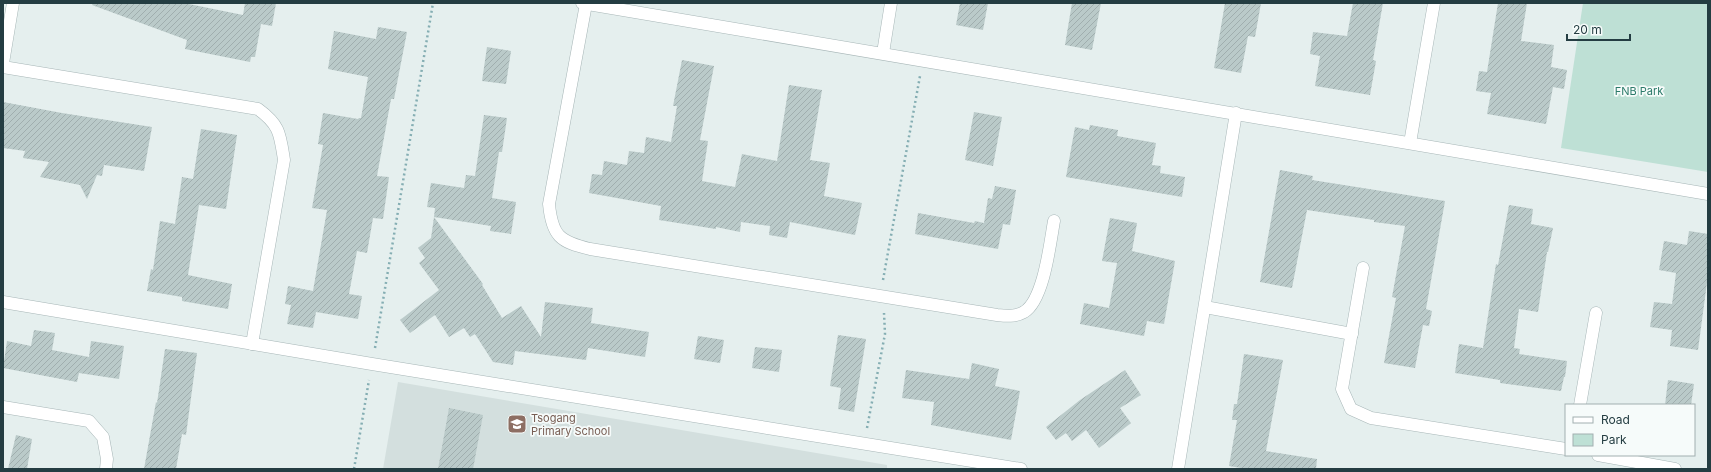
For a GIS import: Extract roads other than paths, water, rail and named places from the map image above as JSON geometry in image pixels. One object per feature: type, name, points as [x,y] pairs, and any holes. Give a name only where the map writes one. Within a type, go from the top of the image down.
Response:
[{"type":"street","points":[[3,63],[13,3]]},
{"type":"street","points":[[1054,221],[1041,288],[1034,302],[1025,312],[1012,316],[996,315],[590,250],[571,244],[558,235],[551,222],[549,204],[584,3],[1708,194]]},
{"type":"street","points":[[883,53],[891,3]]},
{"type":"street","points":[[1410,143],[1434,3]]},
{"type":"street","points":[[3,67],[258,109],[270,118],[279,132],[284,160],[252,344]]},
{"type":"street","points":[[1178,469],[1236,113]]},
{"type":"street","points":[[1363,268],[1342,389],[1351,409],[1371,418],[1565,449]]},
{"type":"street","points":[[3,302],[372,364],[1021,469]]},
{"type":"street","points":[[1205,307],[1352,334]]},
{"type":"street","points":[[1580,404],[1596,313]]},
{"type":"street","points":[[3,407],[89,421],[103,437],[107,459],[106,469]]},
{"type":"street","points":[[1604,456],[1675,469]]},
{"type":"place","name":"Tsogang Primary School","points":[[517,424]]},
{"type":"park label","name":"FNB Park","points":[[1639,91]]}]
